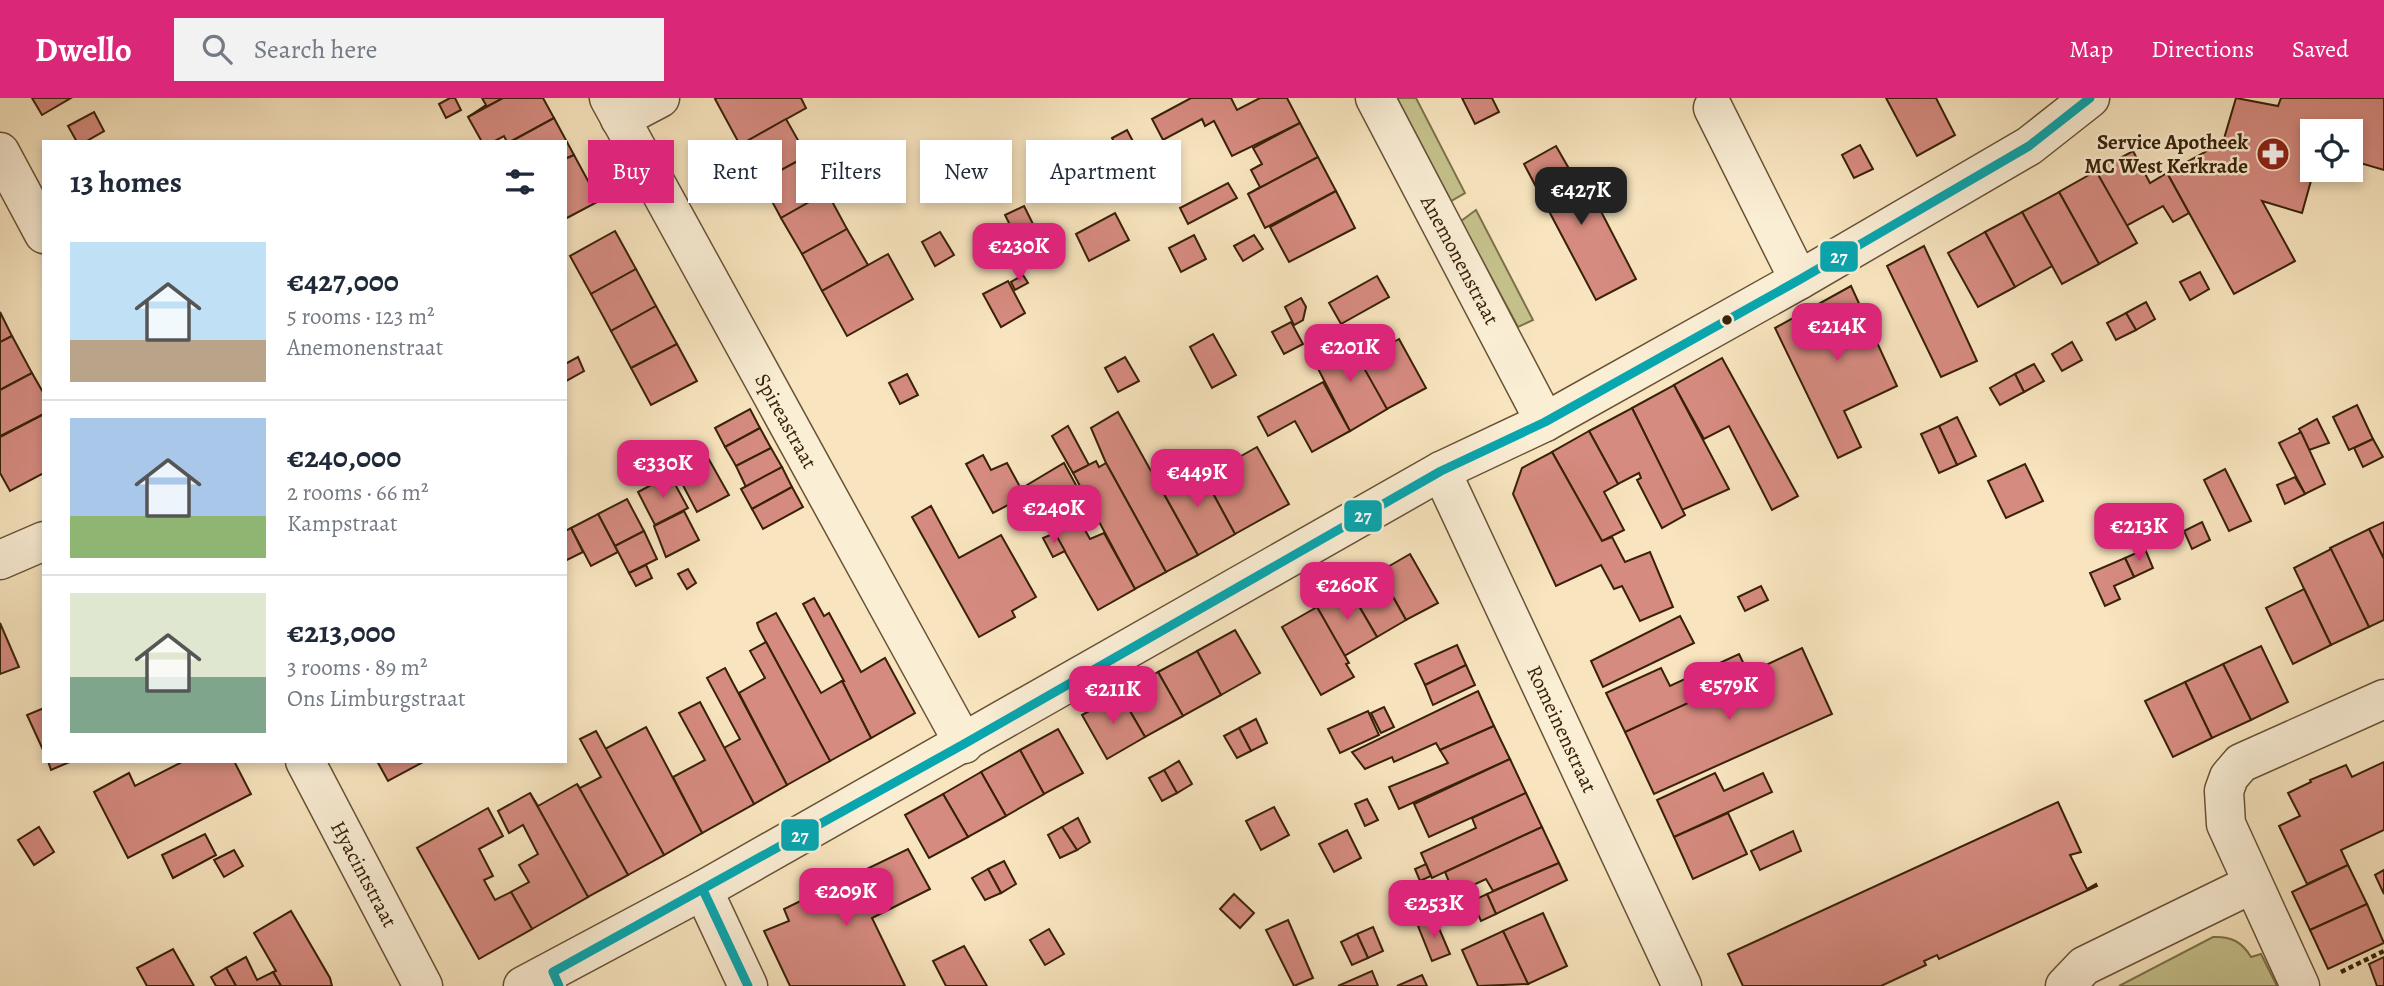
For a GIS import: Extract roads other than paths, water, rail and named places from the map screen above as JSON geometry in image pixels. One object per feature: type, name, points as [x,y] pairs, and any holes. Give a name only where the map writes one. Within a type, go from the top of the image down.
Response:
[{"type":"street","points":[[615,108],[660,98]]},
{"type":"street","name":"Anemonenstraat","points":[[1375,98],[1545,422]]},
{"type":"street","points":[[545,981],[1441,471],[1545,422],[1799,280],[2029,146],[2090,98]]},
{"type":"street","name":"Spireastraat","points":[[615,108],[964,744]]},
{"type":"street","points":[[1713,108],[1799,280]]},
{"type":"street","points":[[0,152],[42,230]]},
{"type":"street","name":"Romeinenstraat","points":[[1441,471],[1682,986]]},
{"type":"street","points":[[0,560],[42,542]]},
{"type":"street","points":[[2300,986],[2226,824],[2224,791],[2229,777],[2241,763],[2384,699]]},
{"type":"street","name":"Hyacintstraat","points":[[306,763],[423,986]]},
{"type":"street","points":[[2065,986],[2084,966],[2252,884]]},
{"type":"street","points":[[703,890],[748,986]]},
{"type":"place","name":"Service Apotheek MC West Kerkrade","points":[[2273,154]]}]
